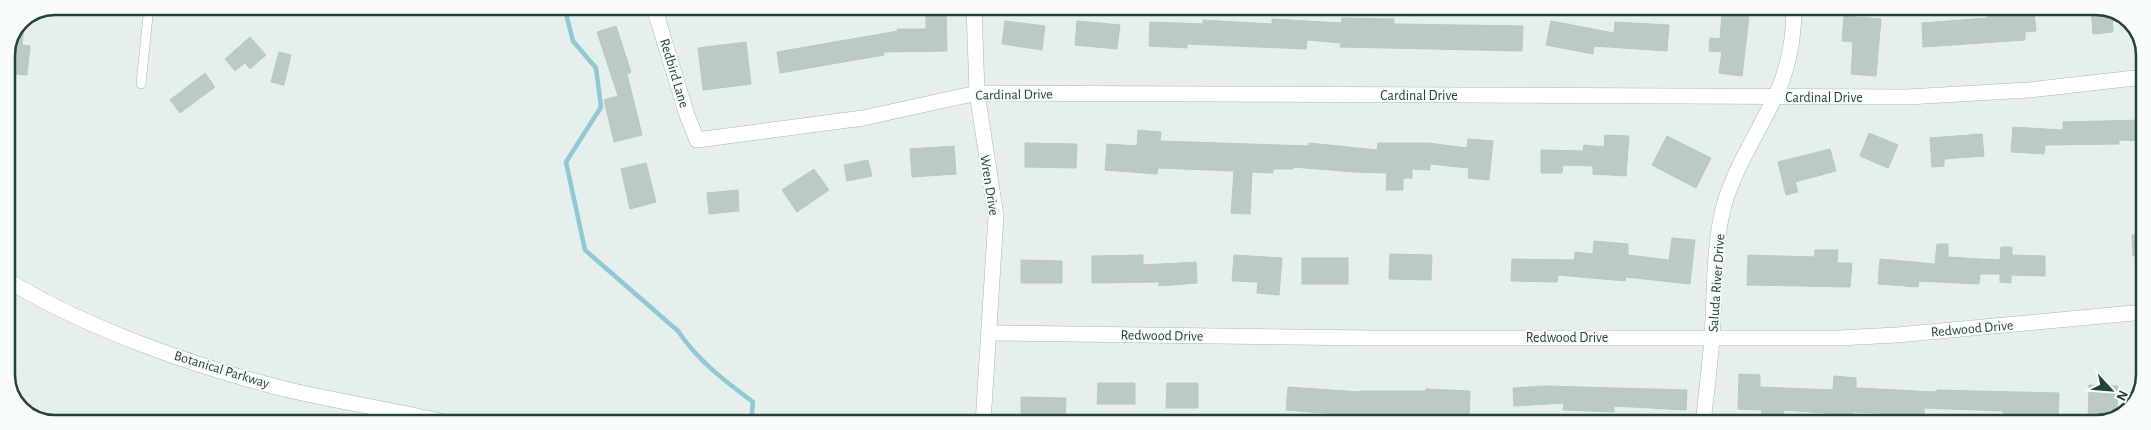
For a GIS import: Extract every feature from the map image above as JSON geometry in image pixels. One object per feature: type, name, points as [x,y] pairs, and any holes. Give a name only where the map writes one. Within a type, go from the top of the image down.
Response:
[{"type":"street","name":"Redbird Lane","points":[[657,15],[696,140]]},
{"type":"street","name":"Wren Drive","points":[[974,15],[977,93],[996,216],[984,415]]},
{"type":"street","name":"Saluda River Drive","points":[[1704,415],[1712,337],[1716,246],[1724,208],[1737,171],[1776,97],[1788,63],[1794,15]]},
{"type":"street","name":"Cardinal Drive","points":[[696,140],[863,118],[977,93],[1926,96],[2029,90],[2136,78]]},
{"type":"street","name":"Botanical Parkway","points":[[15,285],[112,332],[196,363],[285,388],[412,415]]},
{"type":"street","name":"Redwood Drive","points":[[990,333],[1364,338],[1838,338],[1897,336],[2136,313]]},
{"type":"lane","points":[[141,84],[148,15]]},
{"type":"building","points":[[926,15],[946,15],[947,51],[883,52],[884,55],[780,73],[777,52],[898,31],[897,29],[926,29]]},
{"type":"building","points":[[1722,15],[1749,17],[1742,76],[1719,73],[1722,52],[1709,51],[1710,38],[1720,39]]},
{"type":"building","points":[[2034,15],[2036,31],[2025,32],[2025,40],[1923,47],[1922,23],[1988,18],[1988,16]]},
{"type":"building","points":[[2092,15],[2112,18],[2113,32],[2093,34]]},
{"type":"building","points":[[1844,16],[1881,19],[1876,76],[1851,74],[1853,42],[1842,41]]},
{"type":"building","points":[[1342,18],[1394,19],[1394,24],[1523,26],[1522,51],[1340,47],[1341,43],[1307,40],[1306,49],[1187,44],[1187,48],[1149,46],[1150,22],[1203,24],[1203,20],[1272,24],[1272,19],[1341,23]]},
{"type":"building","points":[[1005,21],[1045,26],[1042,50],[1002,44]]},
{"type":"building","points":[[1077,21],[1120,25],[1117,49],[1075,45]]},
{"type":"building","points":[[1551,21],[1614,33],[1615,22],[1669,25],[1667,51],[1594,46],[1593,54],[1546,45]]},
{"type":"building","points":[[616,26],[631,72],[627,74],[642,135],[614,142],[604,100],[618,96],[597,32]]},
{"type":"building","points":[[24,31],[22,45],[30,46],[27,75],[15,74],[16,47]]},
{"type":"building","points":[[250,37],[266,55],[250,69],[245,63],[235,71],[225,59]]},
{"type":"building","points":[[746,42],[751,84],[703,90],[698,48]]},
{"type":"building","points":[[279,52],[291,55],[284,85],[271,82]]},
{"type":"building","points":[[205,73],[215,87],[180,113],[170,100]]},
{"type":"building","points":[[2136,120],[2136,141],[2119,140],[2119,144],[2045,145],[2044,154],[2011,152],[2013,127],[2063,130],[2063,122]]},
{"type":"building","points":[[1138,130],[1161,132],[1160,141],[1309,146],[1309,143],[1377,150],[1378,143],[1428,143],[1467,148],[1468,139],[1493,141],[1489,180],[1468,178],[1469,168],[1430,164],[1430,170],[1412,169],[1412,178],[1403,178],[1403,190],[1386,190],[1387,173],[1293,167],[1293,169],[1273,169],[1273,173],[1252,172],[1250,214],[1231,213],[1234,171],[1158,168],[1157,174],[1105,170],[1107,144],[1137,146]]},
{"type":"building","points":[[1869,133],[1898,145],[1888,168],[1860,156]]},
{"type":"building","points":[[1982,134],[1984,156],[1944,159],[1944,166],[1932,167],[1930,138]]},
{"type":"building","points":[[1605,135],[1629,136],[1626,176],[1593,174],[1593,166],[1563,165],[1562,173],[1541,173],[1541,150],[1583,151],[1584,145],[1604,147]]},
{"type":"building","points":[[1667,136],[1711,158],[1696,188],[1652,165]]},
{"type":"building","points":[[1025,143],[1077,144],[1076,168],[1025,167]]},
{"type":"building","points":[[954,146],[956,174],[912,177],[910,149]]},
{"type":"building","points":[[1830,149],[1836,171],[1795,182],[1798,192],[1786,195],[1778,162]]},
{"type":"building","points":[[868,160],[872,176],[847,181],[844,165]]},
{"type":"building","points":[[646,163],[656,202],[630,209],[621,169]]},
{"type":"building","points":[[814,169],[829,190],[797,212],[782,190]]},
{"type":"building","points":[[738,190],[739,211],[709,214],[707,193]]},
{"type":"building","points":[[2132,235],[2136,235],[2136,256],[2133,256]]},
{"type":"building","points":[[1672,238],[1695,240],[1690,284],[1626,277],[1625,281],[1558,275],[1557,282],[1511,281],[1512,259],[1574,260],[1575,252],[1593,254],[1594,241],[1628,244],[1628,255],[1669,260]]},
{"type":"building","points":[[1937,244],[1948,244],[1948,257],[2000,260],[2001,247],[2012,247],[2012,255],[2045,256],[2045,276],[2011,275],[2011,283],[2000,282],[2000,274],[1980,274],[1979,284],[1919,281],[1918,287],[1878,284],[1880,259],[1935,264]]},
{"type":"building","points":[[1815,250],[1838,250],[1837,263],[1852,263],[1850,287],[1747,285],[1748,255],[1814,257]]},
{"type":"building","points":[[1390,254],[1432,255],[1431,280],[1389,279]]},
{"type":"building","points":[[1143,255],[1143,265],[1196,262],[1197,283],[1159,286],[1159,282],[1092,283],[1092,256]]},
{"type":"building","points":[[1234,255],[1282,258],[1279,295],[1257,293],[1258,282],[1232,281]]},
{"type":"building","points":[[1302,258],[1348,258],[1348,284],[1302,284]]},
{"type":"building","points":[[1021,260],[1062,261],[1062,283],[1021,283]]},
{"type":"building","points":[[1739,374],[1760,375],[1760,387],[1833,390],[1834,376],[1856,378],[1856,388],[1937,392],[1937,390],[2059,393],[2058,415],[2003,415],[2003,411],[1924,408],[1924,415],[1854,412],[1853,415],[1784,410],[1784,415],[1761,415],[1762,410],[1738,409]]},
{"type":"building","points":[[1098,383],[1135,383],[1135,404],[1097,404]]},
{"type":"building","points":[[1167,383],[1198,383],[1198,408],[1166,408]]},
{"type":"building","points":[[2089,385],[2118,386],[2117,409],[2108,410],[2108,413],[2101,415],[2088,415]]},
{"type":"building","points":[[1545,386],[1687,390],[1686,410],[1614,406],[1614,412],[1563,410],[1564,403],[1514,406],[1513,388]]},
{"type":"building","points":[[1288,387],[1360,392],[1426,391],[1426,389],[1470,391],[1469,415],[1348,415],[1286,410]]},
{"type":"building","points":[[1021,397],[1066,398],[1065,415],[1021,415]]},
{"type":"waterway","points":[[566,15],[573,41],[596,68],[601,107],[566,162],[585,250],[678,331],[694,352],[712,370],[753,402],[752,415]]}]
